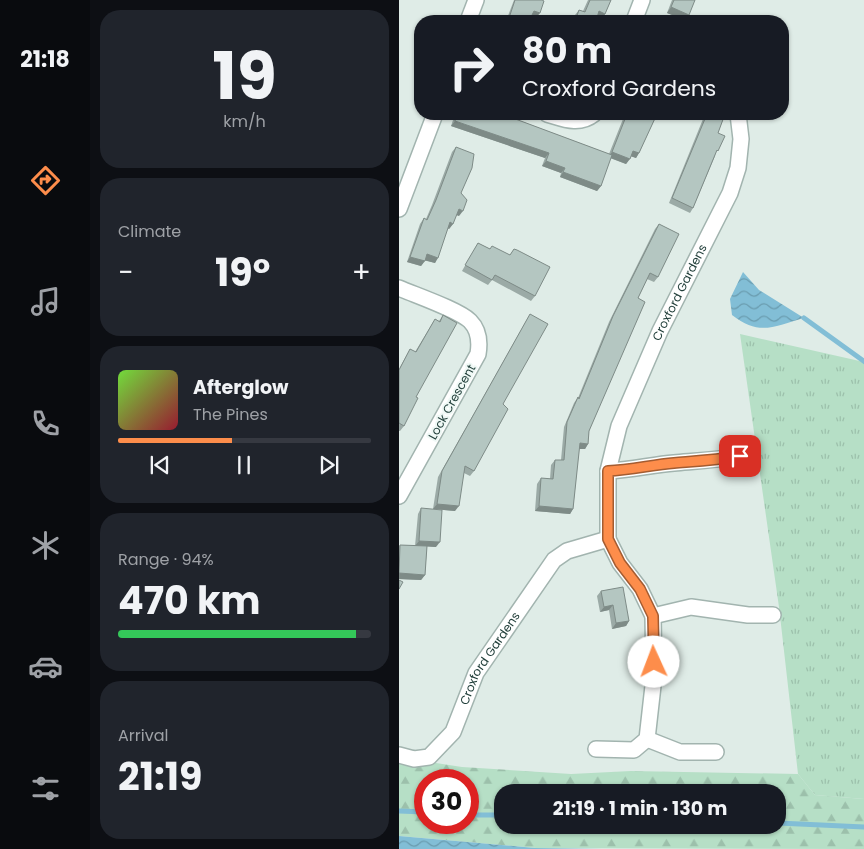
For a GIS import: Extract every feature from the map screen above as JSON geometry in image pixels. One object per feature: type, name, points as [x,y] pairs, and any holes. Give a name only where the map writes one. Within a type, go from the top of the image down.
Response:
[{"type":"street","points":[[470,15],[476,0]]},
{"type":"street","points":[[636,15],[642,0]]},
{"type":"street","points":[[399,209],[433,120]]},
{"type":"street","points":[[570,120],[577,122],[587,120]]},
{"type":"street","name":"Croxford Gardens","points":[[647,739],[654,677],[653,616],[640,589],[620,563],[608,539],[608,471],[619,426],[660,332],[730,193],[739,158],[741,139],[739,120]]},
{"type":"street","name":"Lock Crescent","points":[[399,288],[466,318],[476,330],[480,341],[479,354],[399,496]]},
{"type":"street","points":[[608,471],[634,470],[673,463],[704,463],[740,456]]},
{"type":"street","name":"Croxford Gardens","points":[[399,755],[414,759],[429,757],[453,732],[476,673],[554,560],[567,551],[608,539]]},
{"type":"street","points":[[653,616],[691,607],[748,615],[773,615]]},
{"type":"street","points":[[596,749],[634,750],[647,739],[680,752],[716,752]]},
{"type":"green space","points":[[740,334],[864,362],[864,799],[815,795],[798,774],[779,607]]},
{"type":"green space","points":[[399,762],[436,763],[462,767],[571,774],[631,771],[798,774],[815,795],[864,799],[864,849],[536,848],[399,836]]},
{"type":"water","points":[[743,272],[759,290],[804,318],[775,327],[758,328],[742,322],[732,315],[730,299]]},
{"type":"water","points":[[399,836],[535,848],[602,849],[399,849]]},
{"type":"building","points":[[515,0],[544,1],[540,13],[534,11],[532,15],[510,15]]},
{"type":"building","points":[[590,0],[611,0],[605,14],[599,11],[598,15],[577,15],[579,10],[585,12]]},
{"type":"building","points":[[674,0],[695,0],[689,15],[671,7]]},
{"type":"building","points":[[518,120],[612,155],[601,186],[563,172],[565,168],[546,161],[549,153],[455,121]]},
{"type":"building","points":[[625,120],[654,120],[639,153],[633,151],[630,159],[612,152]]},
{"type":"building","points":[[704,120],[723,120],[718,133],[725,136],[717,150],[693,208],[672,198]]},
{"type":"building","points":[[456,147],[474,154],[472,168],[461,193],[467,200],[463,211],[459,209],[453,224],[450,222],[438,258],[427,254],[425,261],[410,257],[424,218],[427,220]]},
{"type":"building","points":[[659,224],[679,234],[658,277],[650,273],[638,298],[645,302],[589,431],[588,444],[580,443],[573,509],[539,506],[541,478],[553,479],[555,460],[564,460],[567,422],[578,397],[579,399],[613,316]]},
{"type":"building","points":[[478,243],[490,249],[492,246],[510,255],[514,249],[517,250],[550,267],[535,296],[495,275],[492,280],[465,265]]},
{"type":"building","points":[[530,314],[548,324],[503,404],[508,409],[474,471],[465,466],[459,506],[437,504],[442,471]]},
{"type":"building","points":[[443,315],[457,323],[416,397],[418,398],[404,426],[399,423],[399,370],[410,349],[416,352],[435,319],[440,322]]},
{"type":"building","points":[[421,508],[442,510],[440,542],[419,541]]},
{"type":"building","points":[[400,545],[427,546],[425,575],[399,573]]},
{"type":"building","points":[[399,580],[403,582],[399,589]]},
{"type":"building","points":[[623,587],[629,621],[616,623],[613,605],[604,607],[601,591]]},
{"type":"waterway","points":[[804,318],[865,362]]},
{"type":"waterway","points":[[399,811],[414,812]]},
{"type":"waterway","points":[[479,815],[494,815]]},
{"type":"waterway","points":[[786,823],[865,827]]},
{"type":"route","points":[[654,662],[653,616],[640,589],[620,563],[608,539],[606,508],[608,471],[634,470],[673,463],[704,463],[740,456]]}]
